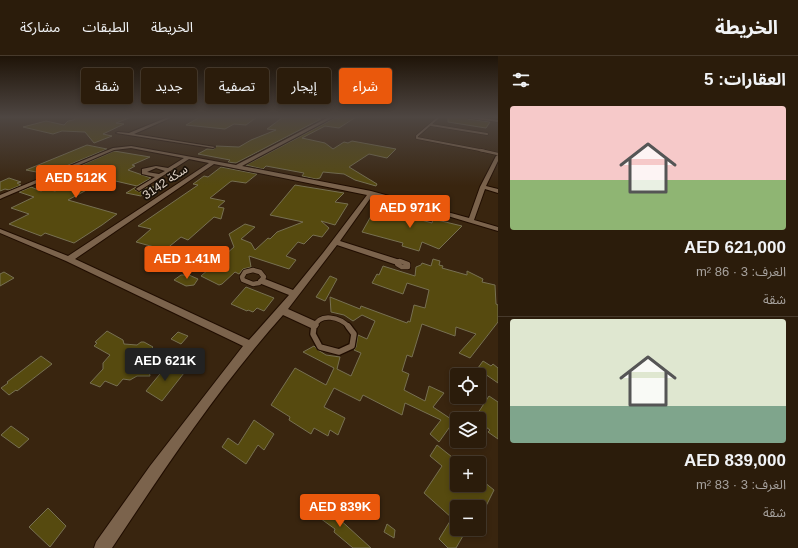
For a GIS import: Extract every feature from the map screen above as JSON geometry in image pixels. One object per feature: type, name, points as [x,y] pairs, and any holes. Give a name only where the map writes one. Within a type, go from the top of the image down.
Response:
[{"type":"street","points":[[168,140],[213,147]]},
{"type":"street","points":[[238,166],[288,140]]},
{"type":"street","points":[[0,197],[106,152],[121,147],[130,147],[238,166],[371,193],[471,220],[498,229]]},
{"type":"street","points":[[471,220],[498,155]]},
{"type":"street","points":[[138,189],[188,158]]},
{"type":"street","name":"سكة 3142","points":[[69,259],[213,162]]},
{"type":"street","points":[[159,176],[144,173],[144,170],[156,167],[169,170]]},
{"type":"street","points":[[484,187],[498,191]]},
{"type":"street","points":[[102,548],[155,471],[250,346],[296,294],[371,193]]},
{"type":"street","points":[[0,231],[69,259],[250,346]]},
{"type":"street","points":[[335,242],[397,262]]},
{"type":"street","points":[[262,281],[296,294]]},
{"type":"street","points":[[282,310],[314,325]]},
{"type":"lane","points":[[426,140],[498,155]]},
{"type":"lane","points":[[253,270],[262,273],[264,277],[262,281],[253,284],[245,282],[242,277],[245,272],[253,270]]},
{"type":"lane","points":[[331,317],[343,320],[350,325],[354,334],[352,346],[339,352],[320,347],[313,334],[314,325],[320,320],[331,317]]},
{"type":"building","points":[[92,140],[102,140],[94,143]]},
{"type":"building","points":[[251,140],[281,140],[236,163],[228,162],[230,160],[198,154],[207,149],[214,149],[216,146],[239,147]]},
{"type":"building","points":[[293,140],[311,140],[325,143],[333,149],[344,142],[348,143],[352,141],[396,149],[387,158],[369,154],[349,167],[377,184],[376,186],[355,180],[344,174],[323,172],[320,178],[316,179],[302,176],[304,173],[266,166],[263,169],[246,165]]},
{"type":"building","points":[[87,145],[107,149],[47,174],[26,170]]},
{"type":"building","points":[[114,151],[150,157],[132,165],[135,166],[128,170],[151,178],[137,186],[107,179],[68,200],[117,214],[102,225],[74,243],[45,233],[41,236],[9,224],[29,214],[11,208],[34,197],[19,192],[31,187],[41,191],[47,189],[55,191],[77,180],[57,176]]},
{"type":"building","points":[[221,167],[257,174],[246,183],[230,182],[210,198],[225,201],[218,207],[224,208],[221,219],[214,217],[188,240],[181,237],[165,250],[136,242],[151,229],[138,226],[198,185],[193,184],[204,176],[208,177]]},
{"type":"building","points":[[9,178],[21,182],[17,183],[21,185],[9,190],[5,189],[0,191],[0,182]]},
{"type":"building","points":[[295,185],[344,193],[335,202],[348,204],[335,225],[321,221],[329,228],[322,237],[313,235],[304,244],[298,242],[286,256],[296,260],[289,269],[249,256],[251,267],[243,269],[239,274],[235,272],[222,284],[219,285],[201,276],[234,247],[229,234],[245,224],[255,227],[241,239],[251,243],[255,250],[277,232],[303,222],[270,215]]},
{"type":"building","points":[[149,186],[154,187],[141,196],[126,193],[136,187],[135,190],[140,192]]},
{"type":"building","points":[[375,209],[395,213],[396,211],[412,214],[411,217],[432,223],[433,219],[462,226],[439,249],[422,242],[419,251],[402,246],[403,243],[362,232]]},
{"type":"building","points":[[433,259],[440,261],[439,265],[443,266],[442,268],[467,275],[467,271],[483,279],[482,282],[495,285],[496,304],[498,305],[498,322],[470,358],[459,353],[476,334],[456,327],[455,336],[422,324],[412,357],[407,355],[402,371],[409,374],[404,390],[425,401],[429,386],[444,393],[433,407],[450,418],[450,427],[439,442],[430,434],[441,420],[405,403],[402,415],[363,395],[360,401],[334,388],[324,407],[345,418],[338,435],[330,430],[328,436],[314,428],[311,434],[289,420],[290,417],[271,405],[295,368],[326,385],[334,368],[303,352],[314,346],[326,355],[340,357],[337,369],[351,376],[361,353],[354,350],[358,335],[367,339],[375,321],[362,315],[353,321],[344,315],[331,312],[330,297],[360,309],[361,306],[407,323],[408,321],[410,322],[414,305],[425,308],[429,290],[407,283],[403,294],[372,283],[377,274],[379,275],[383,266],[415,276],[416,267],[422,263],[431,266]]},
{"type":"building","points":[[4,272],[14,278],[0,286],[0,274]]},
{"type":"building","points":[[181,275],[189,275],[198,279],[194,285],[186,286],[174,280]]},
{"type":"building","points":[[330,276],[337,279],[325,301],[316,297]]},
{"type":"building","points":[[246,287],[274,298],[264,311],[257,308],[253,312],[247,311],[231,304]]},
{"type":"building","points":[[107,331],[123,340],[124,344],[137,345],[144,342],[153,347],[147,353],[150,358],[148,365],[150,376],[137,376],[130,380],[123,379],[117,386],[105,381],[100,387],[90,383],[103,369],[103,363],[110,355],[94,346],[97,343],[95,342]]},
{"type":"building","points":[[178,332],[188,336],[181,344],[171,339]]},
{"type":"building","points":[[41,356],[52,364],[17,391],[16,390],[9,395],[1,388],[8,383],[7,382]]},
{"type":"building","points":[[483,361],[491,366],[493,364],[498,368],[498,383],[486,375],[486,368],[478,368]]},
{"type":"building","points":[[168,364],[184,373],[162,401],[146,391]]},
{"type":"building","points":[[489,396],[498,402],[498,439],[488,432],[490,430],[486,427],[486,412],[479,412],[484,404],[486,404]]},
{"type":"building","points":[[254,420],[274,434],[264,450],[258,445],[246,464],[222,447],[228,438],[238,445]]},
{"type":"building","points":[[11,426],[29,439],[19,448],[1,435]]},
{"type":"building","points":[[437,445],[451,456],[450,492],[486,492],[486,484],[494,490],[486,506],[486,500],[450,500],[450,516],[424,493],[442,466],[430,456]]},
{"type":"building","points":[[316,502],[336,516],[371,548],[353,548],[334,532],[335,529],[313,513]]},
{"type":"building","points":[[48,508],[66,526],[50,547],[29,527]]},
{"type":"building","points":[[450,521],[450,536],[463,536],[456,548],[448,548],[439,539]]},
{"type":"building","points":[[387,524],[395,530],[394,538],[384,532]]}]
